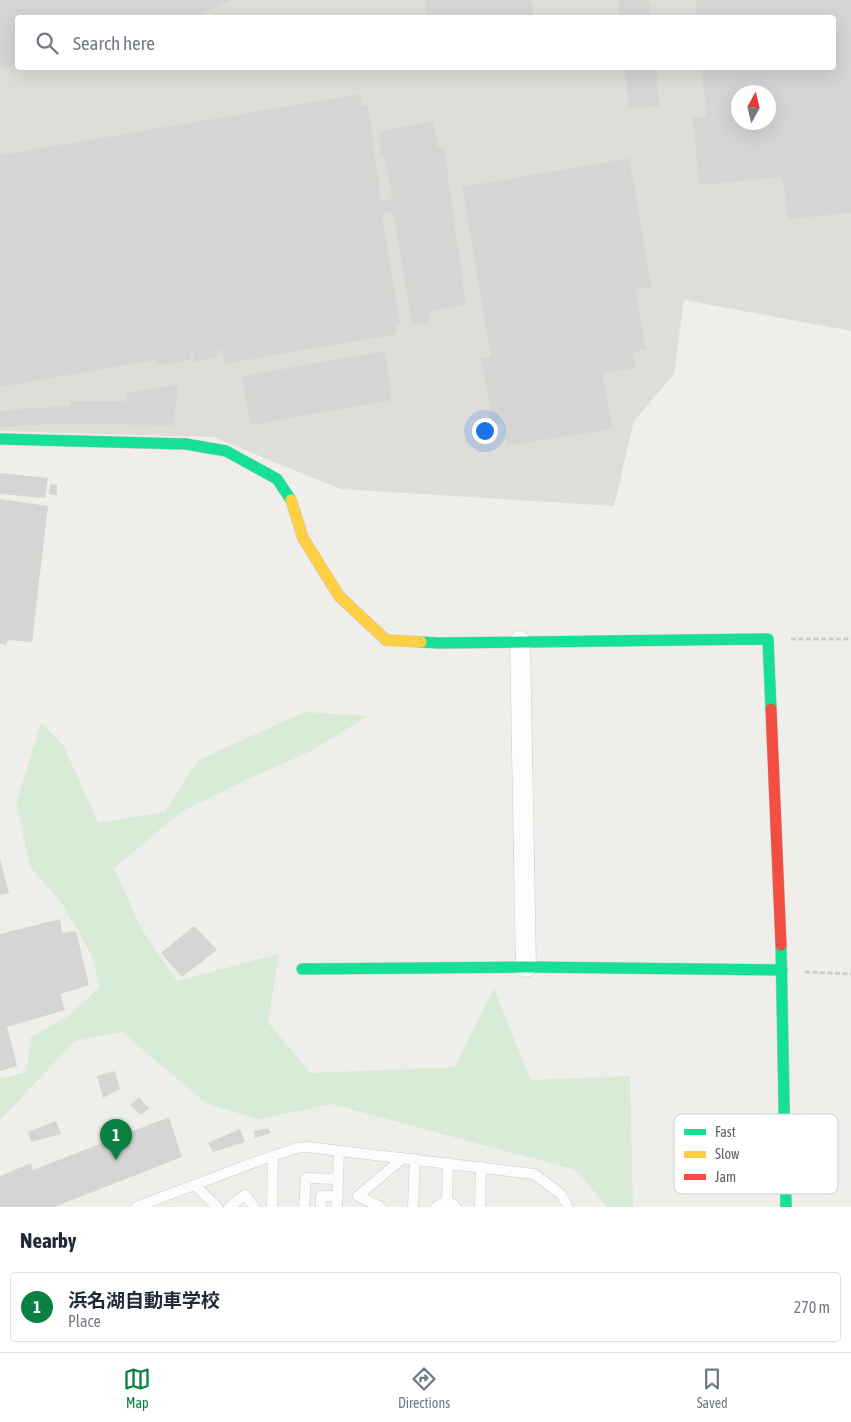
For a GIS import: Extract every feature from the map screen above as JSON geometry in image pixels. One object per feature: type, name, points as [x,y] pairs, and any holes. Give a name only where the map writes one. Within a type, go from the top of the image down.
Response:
[{"type":"street","points":[[0,439],[186,444],[226,451],[278,479],[293,502],[304,538],[339,596],[386,640],[439,643],[768,639],[782,970],[784,1114]]},
{"type":"street","points":[[520,641],[526,967]]},
{"type":"street","points":[[302,969],[526,967],[782,970]]},
{"type":"street","points":[[786,1194],[786,1207]]},
{"type":"lane","points":[[136,1207],[274,1156],[307,1147],[534,1174],[561,1194],[568,1207]]},
{"type":"lane","points":[[320,1207],[321,1196],[338,1202],[339,1151]]},
{"type":"lane","points":[[272,1207],[274,1156]]},
{"type":"lane","points":[[381,1207],[358,1196],[403,1158]]},
{"type":"lane","points":[[414,1207],[415,1160]]},
{"type":"lane","points":[[436,1207],[442,1203],[452,1205],[448,1164]]},
{"type":"lane","points":[[480,1207],[481,1167]]},
{"type":"lane","points":[[304,1207],[306,1178],[338,1179]]},
{"type":"lane","points":[[195,1185],[216,1207]]},
{"type":"lane","points":[[229,1207],[245,1195],[254,1207]]},
{"type":"path","points":[[768,639],[851,639]]},
{"type":"path","points":[[782,970],[851,974]]},
{"type":"shaded area","points":[[0,0],[851,0],[851,331],[684,300],[674,374],[634,421],[614,506],[341,489],[213,437],[0,431]]},
{"type":"green space","points":[[305,712],[368,716],[309,752],[252,777],[181,812],[114,868],[142,930],[177,981],[279,954],[268,1022],[310,1073],[455,1067],[494,988],[531,1080],[630,1076],[633,1207],[607,1207],[576,1170],[332,1104],[258,1119],[207,1104],[122,1032],[75,1041],[0,1120],[0,1079],[26,1072],[31,1037],[67,1017],[100,987],[91,954],[61,902],[31,868],[16,804],[41,722],[64,746],[98,823],[165,812],[198,760]]},
{"type":"building","points":[[0,0],[232,0],[198,15],[15,15],[15,66],[0,68]]},
{"type":"building","points":[[425,0],[532,0],[534,15],[427,15]]},
{"type":"building","points":[[618,0],[649,0],[651,15],[620,15]]},
{"type":"building","points":[[695,0],[851,0],[851,213],[788,219],[782,177],[699,185],[693,118],[706,116],[702,70],[836,70],[836,15],[697,15]]},
{"type":"building","points":[[625,70],[656,70],[659,106],[629,109]]},
{"type":"building","points":[[361,94],[362,106],[368,105],[381,201],[392,198],[385,158],[381,158],[379,132],[433,121],[438,147],[444,147],[466,304],[429,312],[429,323],[412,325],[393,212],[382,214],[400,323],[396,322],[397,334],[224,364],[223,350],[219,350],[217,357],[194,362],[193,355],[190,355],[191,360],[155,366],[156,360],[0,387],[0,155]]},
{"type":"building","points":[[629,158],[651,287],[635,290],[646,349],[633,352],[635,368],[602,373],[612,429],[507,446],[503,423],[493,425],[481,358],[491,356],[462,187]]},
{"type":"building","points":[[384,351],[392,400],[251,425],[242,376]]},
{"type":"building","points":[[178,384],[174,425],[52,424],[1,427],[0,411],[71,406],[71,401],[126,401],[127,393]]},
{"type":"building","points":[[0,473],[48,478],[45,498],[0,494]]},
{"type":"building","points":[[50,484],[57,485],[57,496],[49,494]]},
{"type":"building","points":[[0,499],[48,506],[32,642],[8,640],[6,645],[0,644]]},
{"type":"building","points":[[0,858],[9,893],[0,895]]},
{"type":"building","points":[[60,919],[62,933],[76,931],[89,985],[60,994],[65,1010],[7,1027],[17,1066],[0,1071],[0,934]]},
{"type":"building","points":[[194,926],[217,950],[182,977],[161,953]]},
{"type":"building","points":[[115,1071],[120,1089],[103,1098],[97,1076]]},
{"type":"building","points":[[139,1097],[149,1108],[141,1115],[130,1105]]},
{"type":"building","points":[[169,1117],[182,1157],[54,1207],[0,1207],[0,1176],[31,1163],[33,1170]]},
{"type":"building","points":[[56,1121],[61,1134],[31,1142],[28,1132]]},
{"type":"building","points":[[268,1128],[271,1133],[255,1138],[254,1131]]},
{"type":"building","points":[[240,1129],[245,1142],[213,1152],[208,1143]]},
{"type":"traffic: fast","points":[[0,439],[186,444],[226,451],[277,479],[291,500]]},
{"type":"traffic: fast","points":[[421,642],[768,639],[771,709]]},
{"type":"traffic: fast","points":[[781,945],[784,1114]]},
{"type":"traffic: fast","points":[[302,969],[526,967],[782,970]]},
{"type":"traffic: fast","points":[[786,1194],[786,1207]]},
{"type":"traffic: slow","points":[[291,500],[303,538],[339,596],[386,640],[421,642]]},
{"type":"traffic: jam","points":[[771,709],[781,945]]},
{"type":"place","name":"浜名湖自動車学校","points":[[116,1160]]}]
